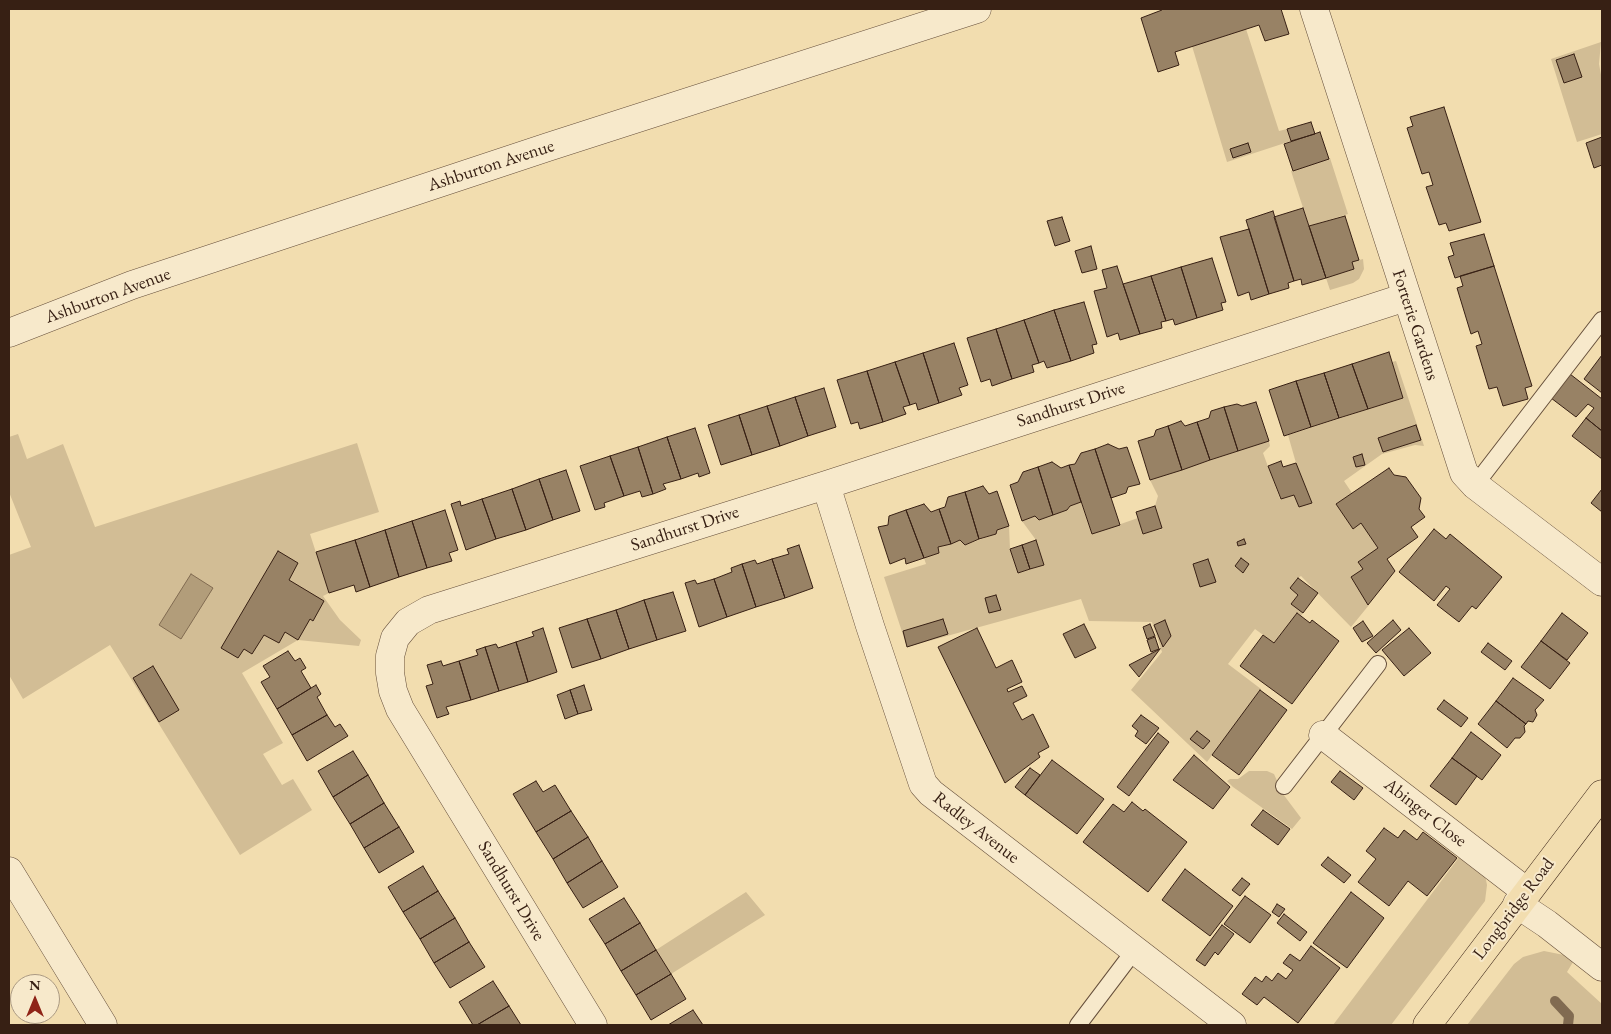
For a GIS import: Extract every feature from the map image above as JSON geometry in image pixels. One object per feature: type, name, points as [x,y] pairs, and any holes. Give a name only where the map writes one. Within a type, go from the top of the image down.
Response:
[{"type":"main road","name":"Longbridge Road","points":[[1427,1025],[1602,794]]},
{"type":"street","name":"Ashburton Avenue","points":[[9,334],[132,285],[557,144],[977,9]]},
{"type":"street","name":"Forterie Gardens","points":[[1314,9],[1464,473],[1475,485],[1602,582]]},
{"type":"street","name":"Sandhurst Drive","points":[[593,1025],[400,709],[393,691],[390,656],[395,638],[408,622],[429,610],[826,485],[1406,297]]},
{"type":"street","name":"Radley Avenue","points":[[826,485],[870,626],[923,784],[931,793],[1232,1025]]},
{"type":"street","name":"Abinger Close","points":[[1323,735],[1522,898],[1547,924],[1602,967]]},
{"type":"street","points":[[9,871],[103,1025]]},
{"type":"lane","points":[[1475,485],[1602,320]]},
{"type":"lane","points":[[1284,786],[1378,664]]},
{"type":"lane","points":[[1078,1025],[1134,951]]},
{"type":"shaded area","points":[[1246,29],[1279,131],[1287,129],[1291,141],[1227,162],[1192,46]]},
{"type":"shaded area","points":[[1601,42],[1599,64],[1602,80],[1602,134],[1577,142],[1551,59]]},
{"type":"shaded area","points":[[1330,158],[1348,214],[1309,226],[1291,171]]},
{"type":"shaded area","points":[[1363,259],[1364,269],[1359,279],[1353,283],[1330,290],[1326,278],[1354,269],[1352,262]]},
{"type":"shaded area","points":[[1396,361],[1424,446],[1415,445],[1382,454],[1344,481],[1352,493],[1336,504],[1353,529],[1361,523],[1378,548],[1363,569],[1351,578],[1369,605],[1351,627],[1301,576],[1298,578],[1291,588],[1298,595],[1291,604],[1303,613],[1301,616],[1297,613],[1274,643],[1255,629],[1228,664],[1261,689],[1207,762],[1131,690],[1162,652],[1152,622],[1089,621],[1081,599],[907,647],[884,577],[926,564],[924,558],[939,553],[938,547],[960,540],[965,545],[996,534],[997,530],[1009,526],[1010,549],[1018,573],[1044,565],[1036,540],[1022,521],[1035,516],[1039,520],[1067,510],[1070,506],[1081,502],[1092,534],[1138,518],[1143,534],[1162,529],[1155,506],[1158,496],[1150,480],[1269,441],[1270,446],[1263,453],[1280,499],[1294,495],[1299,507],[1312,503],[1296,463],[1288,435],[1403,398],[1392,362]]},
{"type":"shaded area","points":[[18,434],[27,459],[63,444],[95,527],[357,443],[379,512],[310,534],[329,593],[323,596],[340,620],[361,640],[359,646],[298,640],[242,673],[283,743],[263,754],[282,785],[293,779],[312,810],[240,855],[110,645],[23,699],[9,675],[9,555],[31,547],[9,492],[9,437]]},
{"type":"shaded area","points":[[191,574],[213,588],[181,639],[159,625]]},
{"type":"shaded area","points":[[1249,771],[1267,771],[1274,774],[1283,794],[1301,818],[1292,829],[1227,781],[1238,779]]},
{"type":"shaded area","points":[[1463,852],[1485,875],[1487,885],[1485,901],[1391,1025],[1333,1025]]},
{"type":"shaded area","points":[[746,892],[765,915],[671,974],[656,950]]},
{"type":"shaded area","points":[[1544,951],[1564,955],[1573,962],[1567,972],[1602,1004],[1602,1025],[1467,1025],[1514,964],[1523,957]]},
{"type":"building","points":[[1161,9],[1281,9],[1289,34],[1265,41],[1259,25],[1175,52],[1179,65],[1158,72],[1141,18]]},
{"type":"building","points":[[1574,54],[1582,77],[1564,83],[1556,60]]},
{"type":"building","points":[[1444,107],[1481,222],[1449,231],[1446,223],[1439,225],[1426,187],[1433,185],[1429,172],[1422,174],[1407,128],[1413,126],[1410,117]]},
{"type":"building","points":[[1311,122],[1315,134],[1291,141],[1287,129]]},
{"type":"building","points":[[1320,132],[1329,159],[1293,171],[1284,144]]},
{"type":"building","points":[[1602,137],[1602,165],[1594,168],[1586,143]]},
{"type":"building","points":[[1248,143],[1251,152],[1233,158],[1230,149]]},
{"type":"building","points":[[1303,208],[1326,278],[1302,285],[1301,279],[1294,281],[1274,217]]},
{"type":"building","points":[[1273,211],[1294,281],[1288,283],[1289,288],[1269,294],[1246,220]]},
{"type":"building","points":[[1345,216],[1359,260],[1352,262],[1354,269],[1326,278],[1309,226]]},
{"type":"building","points":[[1062,217],[1070,241],[1055,246],[1047,221]]},
{"type":"building","points":[[1249,229],[1269,294],[1251,300],[1249,292],[1238,296],[1220,237]]},
{"type":"building","points":[[1484,234],[1494,266],[1455,278],[1448,257],[1454,255],[1450,243]]},
{"type":"building","points":[[1091,246],[1097,269],[1082,273],[1075,251]]},
{"type":"building","points":[[1212,258],[1226,302],[1221,303],[1223,310],[1197,318],[1181,267]]},
{"type":"building","points":[[1117,266],[1140,334],[1120,340],[1118,333],[1107,337],[1094,291],[1107,288],[1102,270]]},
{"type":"building","points":[[1494,266],[1532,386],[1525,388],[1528,399],[1503,406],[1497,387],[1489,389],[1476,346],[1482,344],[1478,331],[1471,334],[1457,288],[1463,286],[1460,276]]},
{"type":"building","points":[[1181,267],[1197,318],[1175,325],[1173,319],[1166,321],[1151,276]]},
{"type":"building","points":[[1151,276],[1166,321],[1161,322],[1162,328],[1140,334],[1123,284]]},
{"type":"building","points":[[1084,302],[1097,344],[1092,345],[1094,353],[1071,361],[1054,310]]},
{"type":"building","points":[[1054,310],[1071,361],[1047,368],[1044,361],[1039,363],[1024,320]]},
{"type":"building","points":[[1024,320],[1039,363],[1032,365],[1034,372],[1012,379],[996,329]]},
{"type":"building","points":[[996,329],[1012,379],[992,386],[990,379],[981,382],[967,338]]},
{"type":"building","points":[[954,343],[968,385],[959,388],[962,395],[939,403],[923,353]]},
{"type":"building","points":[[1389,352],[1403,398],[1368,409],[1352,364]]},
{"type":"building","points":[[923,353],[939,403],[918,410],[916,403],[910,405],[895,362]]},
{"type":"building","points":[[1602,355],[1602,393],[1584,379]]},
{"type":"building","points":[[895,362],[910,405],[903,407],[906,414],[883,422],[867,371]]},
{"type":"building","points":[[1352,364],[1368,409],[1339,418],[1324,373]]},
{"type":"building","points":[[867,371],[883,422],[860,429],[858,422],[851,424],[837,380]]},
{"type":"building","points":[[1324,373],[1339,418],[1311,427],[1296,381]]},
{"type":"building","points":[[1570,374],[1602,399],[1602,431],[1586,418],[1594,408],[1588,404],[1576,417],[1551,398]]},
{"type":"building","points":[[1296,381],[1311,427],[1284,436],[1269,390]]},
{"type":"building","points":[[824,388],[836,427],[808,436],[795,397]]},
{"type":"building","points":[[795,397],[808,436],[780,446],[767,406]]},
{"type":"building","points":[[1256,402],[1269,441],[1238,451],[1224,407],[1237,404],[1242,406]]},
{"type":"building","points":[[767,406],[780,446],[752,455],[739,415]]},
{"type":"building","points":[[1224,407],[1238,451],[1210,460],[1197,422],[1209,418],[1211,411]]},
{"type":"building","points":[[739,415],[752,455],[721,465],[708,425]]},
{"type":"building","points":[[1586,418],[1602,431],[1602,459],[1572,436]]},
{"type":"building","points":[[1181,421],[1185,426],[1197,422],[1210,460],[1182,470],[1168,426]]},
{"type":"building","points":[[1416,425],[1421,440],[1383,452],[1378,438]]},
{"type":"building","points":[[1168,426],[1182,470],[1150,480],[1138,441],[1154,436],[1156,430]]},
{"type":"building","points":[[695,428],[710,473],[699,477],[698,473],[681,479],[667,437]]},
{"type":"building","points":[[667,437],[681,479],[663,484],[666,489],[653,494],[638,447]]},
{"type":"building","points":[[1108,444],[1119,449],[1127,447],[1140,484],[1128,487],[1126,493],[1111,498],[1095,449]]},
{"type":"building","points":[[638,447],[653,494],[642,497],[640,491],[624,496],[610,456]]},
{"type":"building","points":[[1095,449],[1120,525],[1092,534],[1069,465],[1075,464],[1081,453]]},
{"type":"building","points":[[1362,454],[1365,465],[1356,467],[1353,457]]},
{"type":"building","points":[[610,456],[624,496],[604,503],[605,507],[595,510],[580,466]]},
{"type":"building","points":[[1281,461],[1283,467],[1296,463],[1312,503],[1299,507],[1294,495],[1281,499],[1268,466]]},
{"type":"building","points":[[1052,462],[1061,468],[1069,465],[1081,502],[1053,515],[1038,467]]},
{"type":"building","points":[[1038,467],[1053,515],[1039,520],[1035,516],[1022,521],[1010,485],[1018,482],[1023,472]]},
{"type":"building","points":[[1389,468],[1394,475],[1406,477],[1421,498],[1419,509],[1425,517],[1411,527],[1418,537],[1387,559],[1395,571],[1368,605],[1351,577],[1363,569],[1358,562],[1378,548],[1361,523],[1353,529],[1336,504]]},
{"type":"building","points":[[566,470],[580,511],[553,520],[539,479]]},
{"type":"building","points":[[539,479],[553,520],[526,530],[512,489]]},
{"type":"building","points":[[983,486],[989,494],[997,491],[1009,526],[997,530],[996,534],[979,539],[965,492]]},
{"type":"building","points":[[512,489],[526,530],[496,539],[482,499]]},
{"type":"building","points":[[1602,489],[1602,512],[1591,503]]},
{"type":"building","points":[[965,492],[979,539],[965,545],[960,540],[951,544],[939,509],[945,507],[948,497]]},
{"type":"building","points":[[482,499],[496,539],[466,550],[451,504],[460,501],[461,506]]},
{"type":"building","points":[[924,504],[931,512],[939,509],[951,544],[938,547],[939,553],[924,558],[906,510]]},
{"type":"building","points":[[1155,506],[1162,528],[1143,534],[1136,512]]},
{"type":"building","points":[[445,510],[458,550],[449,553],[452,561],[427,568],[412,521]]},
{"type":"building","points":[[906,510],[924,558],[906,564],[905,558],[890,564],[878,527],[888,525],[889,516]]},
{"type":"building","points":[[412,521],[427,568],[399,577],[385,530]]},
{"type":"building","points":[[1434,529],[1446,539],[1450,534],[1502,577],[1476,609],[1472,606],[1459,622],[1437,605],[1450,589],[1446,586],[1434,601],[1399,572]]},
{"type":"building","points":[[385,530],[399,577],[370,587],[355,540]]},
{"type":"building","points":[[1244,539],[1246,544],[1238,546],[1237,542]]},
{"type":"building","points":[[355,540],[370,587],[356,592],[354,585],[329,593],[316,552]]},
{"type":"building","points":[[1036,540],[1044,565],[1030,569],[1022,545]]},
{"type":"building","points":[[799,545],[813,588],[785,598],[772,559],[789,554],[787,549]]},
{"type":"building","points":[[1022,545],[1030,569],[1018,573],[1010,549]]},
{"type":"building","points":[[278,551],[298,563],[289,580],[324,601],[313,621],[310,619],[298,640],[285,632],[279,643],[264,635],[252,654],[244,649],[238,658],[221,648]]},
{"type":"building","points":[[1241,558],[1249,564],[1243,573],[1235,566]]},
{"type":"building","points":[[772,559],[785,598],[756,607],[742,564],[755,560],[757,564]]},
{"type":"building","points":[[1208,559],[1216,582],[1200,587],[1193,564]]},
{"type":"building","points":[[742,564],[756,607],[727,617],[714,579],[732,572],[731,568]]},
{"type":"building","points":[[1298,578],[1318,593],[1303,613],[1291,604],[1298,595],[1290,588]]},
{"type":"building","points":[[714,579],[727,617],[699,627],[685,583],[695,580],[697,584]]},
{"type":"building","points":[[673,592],[686,631],[657,640],[644,600]]},
{"type":"building","points":[[996,595],[1001,610],[989,613],[985,598]]},
{"type":"building","points":[[644,600],[657,640],[629,649],[616,610]]},
{"type":"building","points":[[616,610],[629,649],[601,659],[587,619]]},
{"type":"building","points":[[1297,613],[1310,623],[1312,620],[1339,641],[1292,704],[1240,666],[1263,635],[1274,643]]},
{"type":"building","points":[[1562,613],[1588,633],[1567,660],[1541,641]]},
{"type":"building","points":[[587,619],[601,659],[572,668],[559,628]]},
{"type":"building","points":[[943,619],[948,634],[907,647],[903,631]]},
{"type":"building","points":[[1165,620],[1171,636],[1163,647],[1154,625]]},
{"type":"building","points":[[1393,620],[1401,630],[1376,653],[1367,643]]},
{"type":"building","points":[[1363,621],[1373,636],[1362,642],[1353,628]]},
{"type":"building","points":[[1084,624],[1096,648],[1075,658],[1063,634]]},
{"type":"building","points":[[1150,624],[1155,636],[1147,639],[1143,627]]},
{"type":"building","points":[[543,628],[557,672],[528,682],[516,642],[534,636],[532,632]]},
{"type":"building","points":[[977,628],[996,668],[1012,660],[1022,682],[1007,689],[1008,692],[1022,686],[1027,696],[1013,703],[1022,720],[1033,714],[1049,747],[1038,753],[1040,757],[1005,783],[938,647]]},
{"type":"building","points":[[1409,628],[1431,653],[1404,676],[1382,650]]},
{"type":"building","points":[[1155,637],[1159,649],[1151,652],[1147,640]]},
{"type":"building","points":[[1541,641],[1570,663],[1550,689],[1521,667]]},
{"type":"building","points":[[516,642],[528,682],[499,691],[485,647],[496,644],[498,648]]},
{"type":"building","points":[[1488,643],[1512,661],[1505,670],[1481,652]]},
{"type":"building","points":[[485,647],[499,691],[471,700],[459,661],[478,655],[476,650]]},
{"type":"building","points":[[1160,649],[1139,677],[1129,665]]},
{"type":"building","points":[[288,651],[295,661],[300,658],[306,668],[301,671],[311,688],[277,709],[261,682],[270,677],[263,666]]},
{"type":"building","points":[[441,661],[443,666],[459,661],[471,700],[446,707],[449,714],[437,718],[426,686],[433,684],[427,665]]},
{"type":"building","points":[[153,666],[179,710],[159,722],[133,678]]},
{"type":"building","points":[[1513,678],[1544,700],[1535,710],[1537,715],[1533,722],[1528,721],[1526,724],[1496,701]]},
{"type":"building","points":[[316,685],[321,694],[317,697],[327,715],[292,735],[277,709]]},
{"type":"building","points":[[584,685],[592,710],[578,714],[570,690]]},
{"type":"building","points":[[570,690],[578,714],[565,719],[557,695]]},
{"type":"building","points":[[1260,690],[1287,710],[1239,775],[1212,755]]},
{"type":"building","points":[[1444,700],[1468,718],[1461,727],[1437,709]]},
{"type":"building","points":[[1496,701],[1526,724],[1524,726],[1525,732],[1520,738],[1515,738],[1507,748],[1478,724]]},
{"type":"building","points":[[327,715],[335,727],[340,724],[348,736],[307,761],[292,735]]},
{"type":"building","points":[[1141,715],[1159,728],[1146,744],[1135,736],[1138,731],[1132,726]]},
{"type":"building","points":[[1197,731],[1210,741],[1203,749],[1190,739]]},
{"type":"building","points":[[1471,732],[1501,755],[1482,780],[1452,758]]},
{"type":"building","points":[[1158,733],[1169,742],[1129,796],[1117,787]]},
{"type":"building","points":[[353,751],[368,775],[333,797],[318,771]]},
{"type":"building","points":[[1194,755],[1230,787],[1213,809],[1173,780]]},
{"type":"building","points":[[1452,758],[1477,776],[1456,805],[1430,786]]},
{"type":"building","points":[[1052,760],[1104,799],[1077,834],[1025,795]]},
{"type":"building","points":[[1030,768],[1040,775],[1025,795],[1015,787]]},
{"type":"building","points":[[1340,771],[1363,788],[1354,800],[1331,782]]},
{"type":"building","points":[[368,775],[384,803],[350,824],[333,797]]},
{"type":"building","points":[[536,781],[543,792],[555,785],[571,811],[536,832],[513,794]]},
{"type":"building","points":[[1132,802],[1143,811],[1145,809],[1187,842],[1148,892],[1083,842],[1113,804],[1124,812]]},
{"type":"building","points":[[384,803],[399,827],[364,848],[350,824]]},
{"type":"building","points":[[1263,810],[1290,829],[1278,845],[1251,825]]},
{"type":"building","points":[[571,811],[588,837],[553,859],[536,832]]},
{"type":"building","points":[[399,827],[414,852],[379,873],[364,848]]},
{"type":"building","points":[[1384,828],[1398,838],[1404,830],[1417,840],[1423,832],[1457,858],[1427,896],[1408,881],[1389,906],[1358,882],[1376,859],[1366,851]]},
{"type":"building","points":[[588,837],[602,861],[567,883],[553,859]]},
{"type":"building","points":[[1328,857],[1351,875],[1344,883],[1321,865]]},
{"type":"building","points":[[602,861],[618,887],[583,908],[567,883]]},
{"type":"building","points":[[423,866],[438,891],[403,912],[388,887]]},
{"type":"building","points":[[1185,869],[1233,906],[1210,936],[1162,900]]},
{"type":"building","points":[[1242,878],[1250,884],[1240,896],[1232,890]]},
{"type":"building","points":[[438,891],[455,918],[420,939],[403,912]]},
{"type":"building","points":[[1351,892],[1384,918],[1347,968],[1313,943]]},
{"type":"building","points":[[1245,896],[1271,915],[1250,943],[1224,924]]},
{"type":"building","points":[[624,898],[640,923],[605,944],[589,919]]},
{"type":"building","points":[[1277,904],[1285,909],[1279,917],[1272,912]]},
{"type":"building","points":[[1284,914],[1307,932],[1300,941],[1277,923]]},
{"type":"building","points":[[455,918],[469,942],[434,963],[420,939]]},
{"type":"building","points":[[640,923],[656,950],[621,971],[605,944]]},
{"type":"building","points":[[1222,925],[1234,934],[1218,955],[1215,952],[1205,966],[1196,960]]},
{"type":"building","points":[[469,942],[485,967],[450,988],[434,963]]},
{"type":"building","points":[[1311,946],[1340,968],[1298,1023],[1264,997],[1257,1005],[1242,994],[1255,977],[1262,982],[1266,976],[1272,981],[1278,973],[1286,979],[1293,970],[1283,963],[1290,954],[1300,961]]},
{"type":"building","points":[[656,950],[671,974],[636,995],[621,971]]},
{"type":"building","points":[[671,974],[686,999],[651,1020],[636,995]]},
{"type":"building","points":[[493,981],[509,1006],[477,1025],[473,1025],[459,1002]]},
{"type":"building","points":[[509,1006],[521,1025],[477,1025]]},
{"type":"building","points":[[693,1010],[703,1025],[668,1025]]},
{"type":"waterway","points":[[1555,1001],[1569,1016],[1568,1025]]}]
